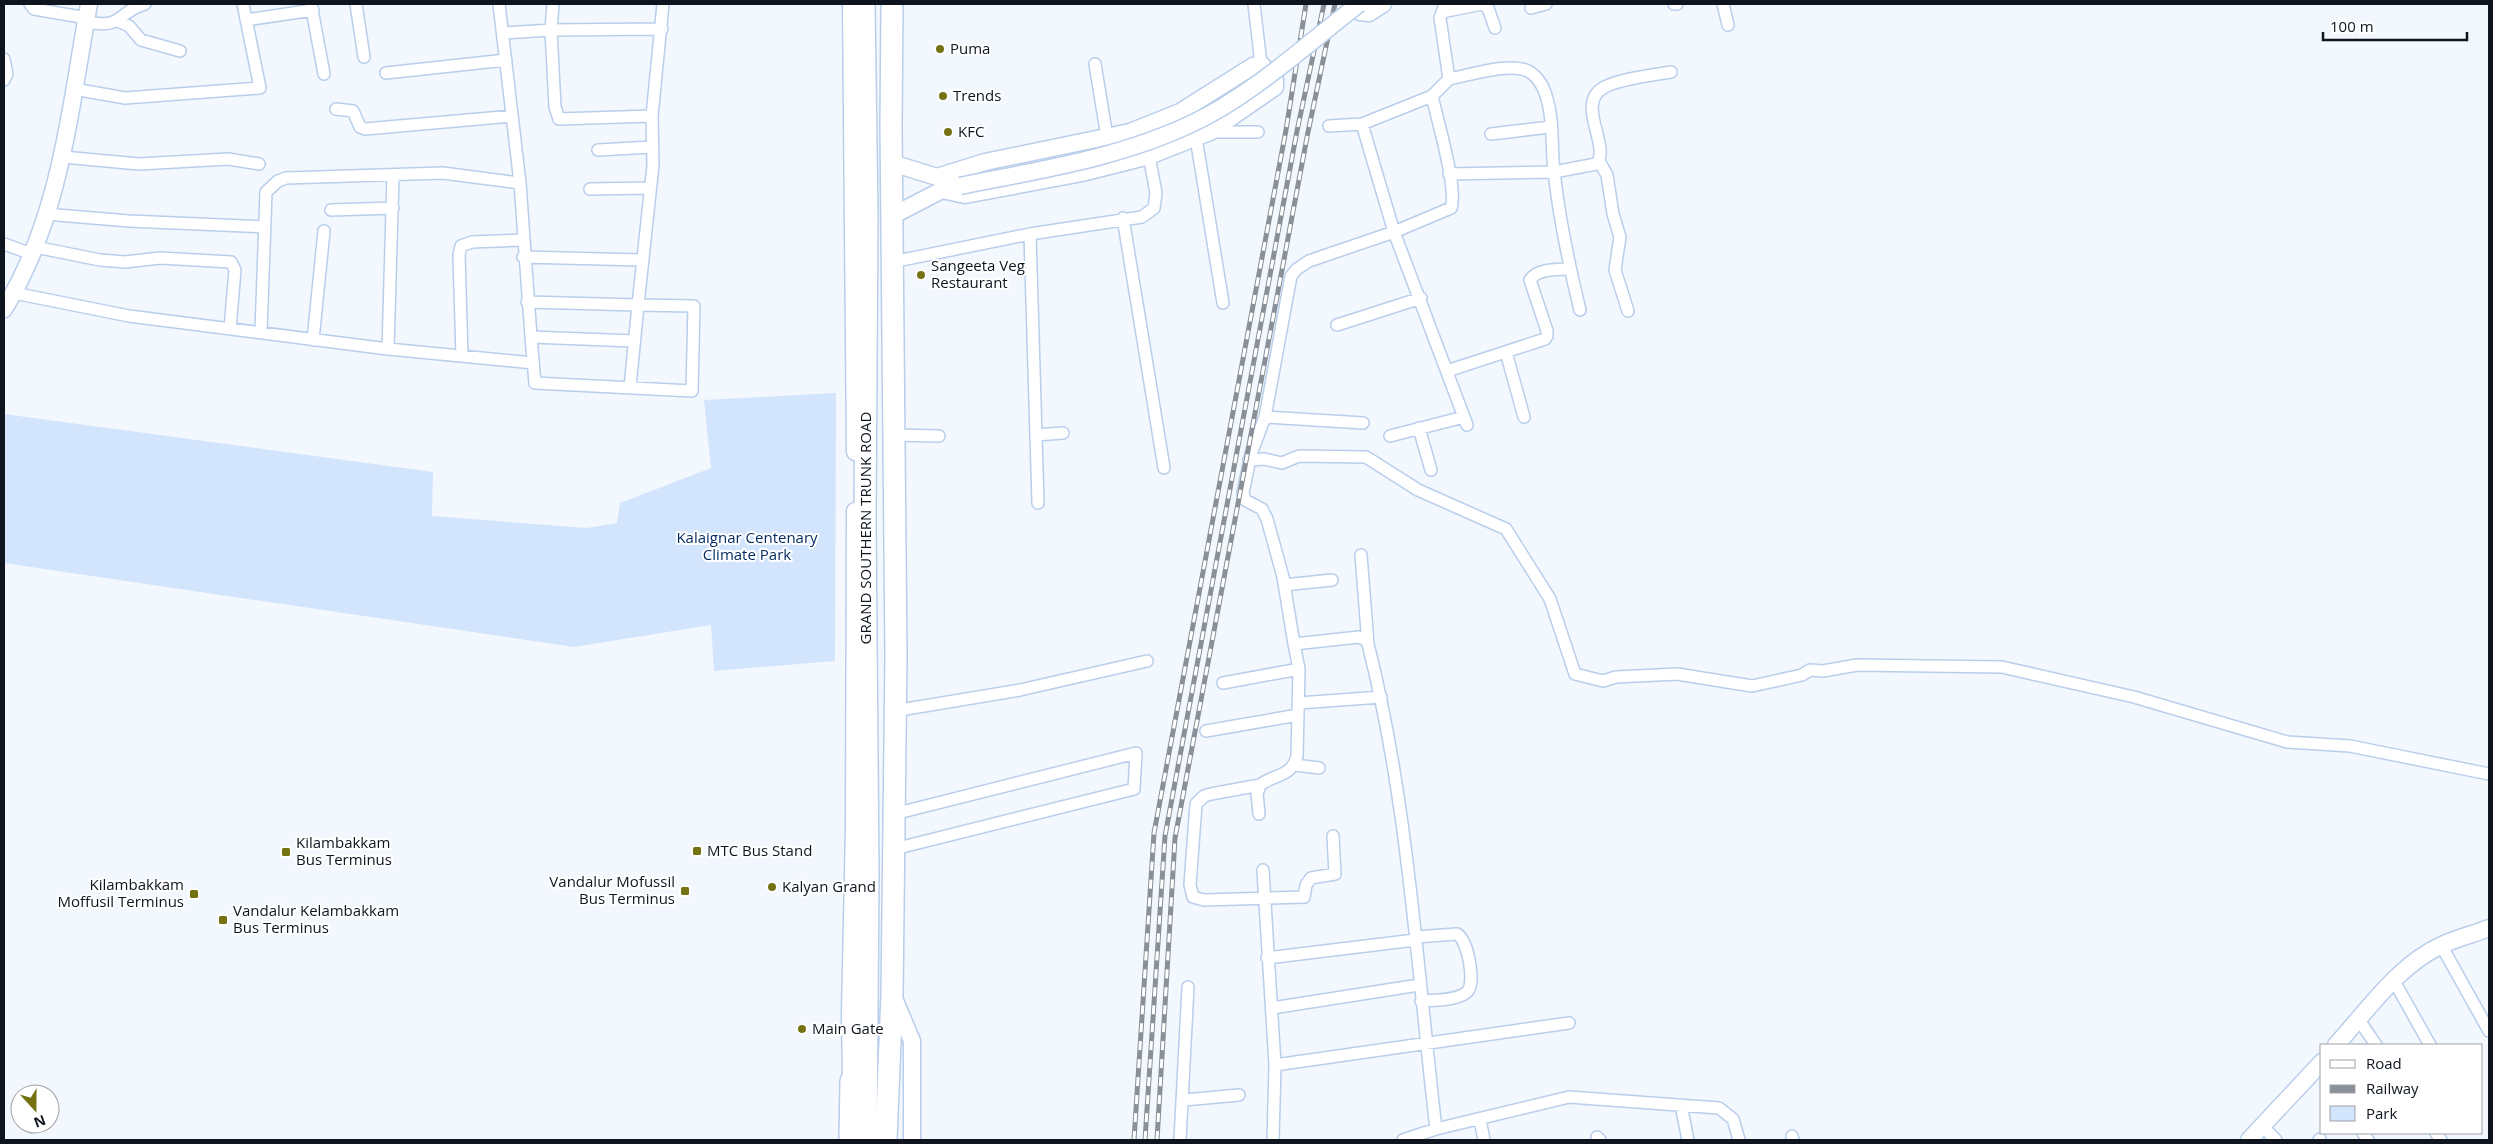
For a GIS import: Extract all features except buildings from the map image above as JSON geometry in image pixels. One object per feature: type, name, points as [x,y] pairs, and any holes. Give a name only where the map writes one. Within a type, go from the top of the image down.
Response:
[{"type":"highway","name":"GRAND SOUTHERN TRUNK ROAD","points":[[864,4],[867,216],[865,518],[868,876],[865,1052],[866,1131]]},
{"type":"highway","points":[[891,44],[892,4]]},
{"type":"highway","name":"GRAND SOUTHERN TRUNK ROAD","points":[[886,1140],[892,994],[896,656],[892,163],[890,126],[891,44]]},
{"type":"highway","points":[[850,1140],[852,1081],[865,1052]]},
{"type":"street","points":[[30,4],[34,9],[87,14],[108,25],[134,8],[145,4]]},
{"type":"street","points":[[74,89],[125,98],[260,88],[243,4]]},
{"type":"street","points":[[356,4],[364,56]]},
{"type":"street","points":[[499,4],[520,183],[524,240],[523,256],[527,302],[531,336],[535,383],[692,391],[694,306],[527,302]]},
{"type":"street","points":[[553,4],[551,30],[555,107],[559,119],[652,116]]},
{"type":"street","points":[[630,387],[650,188],[652,116],[663,4]]},
{"type":"street","points":[[851,4],[855,334],[854,817],[850,1013],[852,1081]]},
{"type":"street","points":[[891,44],[902,4]]},
{"type":"street","points":[[892,163],[965,195],[1082,173],[1149,156],[1203,135],[1274,87],[1275,80],[1261,64],[1254,4]]},
{"type":"street","points":[[960,181],[1114,142],[1184,117],[1241,82],[1343,4]]},
{"type":"street","points":[[1355,4],[1360,12],[1370,13],[1383,4]]},
{"type":"street","points":[[939,183],[960,181],[1124,150],[1194,123],[1262,78],[1359,4]]},
{"type":"street","points":[[1449,79],[1440,18],[1443,8],[1482,4],[1488,8],[1495,28]]},
{"type":"street","points":[[1531,8],[1546,4]]},
{"type":"street","points":[[1723,4],[1728,25]]},
{"type":"street","points":[[246,20],[312,7],[324,74]]},
{"type":"street","points":[[4,309],[14,293],[33,251],[46,214],[62,157],[87,14]]},
{"type":"street","points":[[118,20],[129,26],[141,40],[180,51]]},
{"type":"street","points":[[503,33],[551,30],[662,29]]},
{"type":"street","points":[[4,60],[8,74],[4,80]]},
{"type":"street","points":[[386,73],[506,60]]},
{"type":"street","points":[[1095,64],[1108,137]]},
{"type":"street","points":[[892,216],[939,183],[984,162],[1130,132],[1173,116],[1253,66],[1261,64]]},
{"type":"street","points":[[1329,126],[1362,124],[1432,96],[1449,79],[1503,68],[1516,68],[1528,71],[1537,77],[1543,86],[1548,101],[1554,172],[1570,268],[1580,310]]},
{"type":"street","points":[[1628,311],[1614,270],[1620,237],[1613,214],[1606,172],[1599,161],[1592,108],[1596,94],[1610,85],[1671,72]]},
{"type":"street","points":[[1334,836],[1335,874],[1311,878],[1306,885],[1304,897],[1197,899],[1193,897],[1190,885],[1196,804],[1204,796],[1260,785],[1286,773],[1295,765],[1299,669],[1284,585],[1267,519],[1262,510],[1244,498],[1244,480],[1249,460],[1265,417],[1291,276],[1309,261],[1394,232],[1451,208],[1453,203],[1450,174],[1432,96]]},
{"type":"street","points":[[336,109],[354,111],[360,127],[365,129],[512,116]]},
{"type":"street","points":[[1362,124],[1394,232],[1421,298],[1466,421],[1419,428],[1390,436]]},
{"type":"street","points":[[1491,134],[1550,127]]},
{"type":"street","points":[[1203,135],[1258,132]]},
{"type":"street","points":[[1203,135],[1224,303]]},
{"type":"street","points":[[598,150],[652,147]]},
{"type":"street","points":[[892,262],[1030,234],[1123,218],[1142,217],[1154,208],[1156,193],[1149,156]]},
{"type":"street","points":[[62,157],[139,164],[228,159],[259,164]]},
{"type":"street","points":[[1450,174],[1554,172],[1590,166],[1599,161]]},
{"type":"street","points":[[261,332],[266,192],[278,181],[286,178],[443,173],[520,183]]},
{"type":"street","points":[[388,349],[393,176]]},
{"type":"street","points":[[590,190],[650,188]]},
{"type":"street","points":[[331,210],[393,208]]},
{"type":"street","points":[[46,214],[130,221],[265,227]]},
{"type":"street","points":[[1123,218],[1164,468]]},
{"type":"street","points":[[313,340],[324,232]]},
{"type":"street","points":[[1030,234],[1038,503]]},
{"type":"street","points":[[462,356],[460,246],[472,242],[524,240]]},
{"type":"street","points":[[4,244],[33,251],[125,262],[160,258],[231,262],[235,270],[230,329]]},
{"type":"street","points":[[523,256],[642,260]]},
{"type":"street","points":[[1447,371],[1538,342],[1547,336],[1531,283],[1532,277],[1540,272],[1570,268]]},
{"type":"street","points":[[14,293],[129,316],[388,349],[533,363]]},
{"type":"street","points":[[1337,325],[1421,298]]},
{"type":"street","points":[[531,336],[634,341]]},
{"type":"street","points":[[1506,352],[1524,417]]},
{"type":"street","points":[[1265,417],[1363,423]]},
{"type":"street","points":[[1419,428],[1431,470]]},
{"type":"street","points":[[1036,435],[1063,433]]},
{"type":"street","points":[[894,435],[939,436]]},
{"type":"street","points":[[1249,460],[1264,458],[1282,462],[1300,456],[1366,457],[1418,490],[1506,529],[1550,599],[1575,674],[1602,681],[1616,677],[1677,674],[1752,686],[1802,674],[1810,670],[1823,671],[1857,665],[2002,667],[2134,697],[2287,742],[2350,746],[2489,774]]},
{"type":"street","points":[[1361,555],[1368,644],[1381,697],[1409,881],[1436,1129]]},
{"type":"street","points":[[1284,585],[1332,580]]},
{"type":"street","points":[[1294,644],[1359,637],[1366,640],[1368,644]]},
{"type":"street","points":[[894,711],[1029,688],[1146,661]]},
{"type":"street","points":[[1223,683],[1299,669]]},
{"type":"street","points":[[1299,703],[1381,697]]},
{"type":"street","points":[[1206,731],[1298,715]]},
{"type":"street","points":[[894,814],[1136,753],[1134,789],[894,848]]},
{"type":"street","points":[[1295,765],[1319,768]]},
{"type":"street","points":[[1259,814],[1258,789],[1260,785]]},
{"type":"street","points":[[1262,870],[1276,1065],[1273,1140]]},
{"type":"street","points":[[2337,1044],[2394,981],[2417,960],[2441,945],[2489,928]]},
{"type":"street","points":[[1267,958],[1457,934],[1462,937],[1466,945],[1471,981],[1470,988],[1463,994],[1421,1001]]},
{"type":"street","points":[[2441,945],[2489,1031]]},
{"type":"street","points":[[2394,981],[2429,1044]]},
{"type":"street","points":[[1272,1008],[1419,985]]},
{"type":"street","points":[[1180,1140],[1184,1100],[1188,987]]},
{"type":"street","points":[[892,994],[912,1041],[912,1140]]},
{"type":"street","points":[[2359,1020],[2375,1044]]},
{"type":"street","points":[[1276,1065],[1568,1023]]},
{"type":"street","points":[[2249,1140],[2320,1068]]},
{"type":"street","points":[[1184,1100],[1239,1095]]},
{"type":"street","points":[[1403,1140],[1436,1129],[1569,1097],[1710,1106],[1726,1112],[1733,1119],[1740,1140]]},
{"type":"street","points":[[1681,1105],[1688,1140]]},
{"type":"street","points":[[1480,1119],[1484,1140]]},
{"type":"street","points":[[2262,1126],[2276,1140]]},
{"type":"green space","name":"Kalaignar Centenary Climate Park","points":[[836,393],[835,661],[714,671],[711,625],[574,647],[4,563],[4,414],[433,472],[432,516],[587,528],[617,523],[620,503],[711,468],[704,400]]},
{"type":"railway","points":[[1134,1140],[1154,833],[1286,130],[1306,4]]},
{"type":"railway","points":[[1145,1140],[1165,836],[1297,131],[1324,4]]},
{"type":"railway","points":[[1157,1140],[1175,838],[1308,132],[1335,4]]},
{"type":"place","name":"Puma","points":[[940,49]]},
{"type":"place","name":"Trends","points":[[943,96]]},
{"type":"place","name":"KFC","points":[[948,132]]},
{"type":"place","name":"Sangeeta Veg Restaurant","points":[[921,275]]},
{"type":"place","name":"MTC Bus Stand","points":[[697,851]]},
{"type":"place","name":"Kilambakkam Bus Terminus","points":[[286,852]]},
{"type":"place","name":"Kalyan Grand","points":[[772,887]]},
{"type":"place","name":"Vandalur Mofussil Bus Terminus","points":[[685,891]]},
{"type":"place","name":"Kilambakkam Moffusil Terminus","points":[[194,894]]},
{"type":"place","name":"Vandalur Kelambakkam Bus Terminus","points":[[223,920]]},
{"type":"place","name":"Main Gate","points":[[802,1029]]}]
